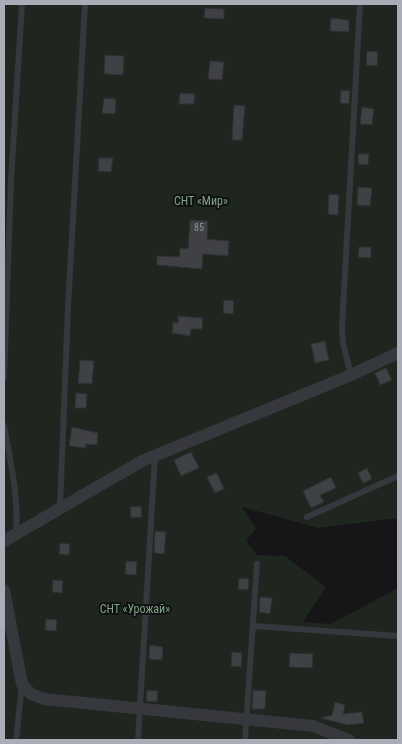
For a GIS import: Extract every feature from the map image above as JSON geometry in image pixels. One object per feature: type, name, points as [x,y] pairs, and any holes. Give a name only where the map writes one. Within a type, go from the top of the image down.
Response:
[{"type":"street","points":[[4,541],[60,507],[155,455],[352,374],[398,352]]},
{"type":"street","points":[[4,590],[22,684],[31,694],[44,699],[313,726],[349,740]]},
{"type":"lane","points":[[4,378],[11,180],[22,4]]},
{"type":"lane","points":[[60,507],[68,308],[85,4]]},
{"type":"lane","points":[[352,374],[343,344],[342,327],[360,4]]},
{"type":"lane","points":[[4,424],[16,495],[16,533]]},
{"type":"lane","points":[[138,740],[155,455]]},
{"type":"lane","points":[[307,517],[398,476]]},
{"type":"lane","points":[[245,740],[256,564]]},
{"type":"lane","points":[[252,626],[398,636]]},
{"type":"lane","points":[[16,740],[22,684]]},
{"type":"green space","points":[[4,4],[398,4],[398,518],[318,528],[242,507],[256,529],[246,541],[257,555],[285,556],[326,587],[303,622],[331,624],[398,588],[398,740],[4,740]]},
{"type":"building","points":[[205,8],[224,9],[224,19],[204,18]]},
{"type":"building","points":[[331,18],[349,20],[349,32],[330,31]]},
{"type":"building","points":[[367,51],[378,52],[377,66],[366,65]]},
{"type":"building","points":[[105,55],[124,56],[123,75],[104,74]]},
{"type":"building","points":[[210,61],[224,62],[222,80],[208,79]]},
{"type":"building","points":[[341,90],[350,91],[349,104],[340,103]]},
{"type":"building","points":[[180,93],[195,94],[194,104],[179,104]]},
{"type":"building","points":[[104,98],[116,99],[115,114],[102,113]]},
{"type":"building","points":[[234,105],[245,106],[242,140],[232,140]]},
{"type":"building","points":[[362,107],[374,109],[372,125],[360,124]]},
{"type":"building","points":[[358,154],[369,154],[368,165],[358,164]]},
{"type":"building","points":[[99,158],[113,158],[111,172],[98,171]]},
{"type":"building","points":[[358,187],[372,188],[370,206],[357,205]]},
{"type":"building","points":[[329,194],[339,195],[338,215],[328,214]]},
{"type":"building","points":[[190,220],[208,221],[207,239],[229,241],[228,256],[203,254],[202,269],[157,265],[157,256],[179,257],[180,248],[188,249]]},
{"type":"building","points":[[359,247],[371,247],[371,258],[358,257]]},
{"type":"building","points":[[224,300],[234,301],[233,314],[223,313]]},
{"type":"building","points":[[178,316],[203,318],[202,329],[191,329],[190,336],[172,333],[173,322],[178,323]]},
{"type":"building","points":[[325,341],[329,360],[315,363],[311,344]]},
{"type":"building","points":[[80,360],[94,361],[92,384],[78,383]]},
{"type":"building","points":[[386,368],[392,380],[380,385],[375,373]]},
{"type":"building","points":[[76,393],[87,394],[86,408],[75,408]]},
{"type":"building","points":[[72,427],[98,433],[97,445],[86,444],[86,448],[69,446]]},
{"type":"building","points":[[191,452],[199,468],[181,476],[174,460]]},
{"type":"building","points":[[367,468],[372,479],[363,483],[358,473]]},
{"type":"building","points":[[217,473],[224,489],[215,493],[207,477]]},
{"type":"building","points":[[331,477],[336,488],[320,495],[324,502],[311,508],[303,491]]},
{"type":"building","points":[[141,506],[142,517],[131,518],[130,507]]},
{"type":"building","points":[[155,531],[166,532],[164,554],[154,553]]},
{"type":"building","points":[[60,543],[70,544],[69,555],[59,554]]},
{"type":"building","points":[[126,561],[137,562],[136,575],[125,574]]},
{"type":"building","points":[[239,578],[249,579],[248,590],[238,589]]},
{"type":"building","points":[[53,580],[63,581],[62,593],[52,592]]},
{"type":"building","points":[[260,597],[272,598],[270,614],[259,612]]},
{"type":"building","points":[[46,619],[57,620],[56,631],[45,630]]},
{"type":"building","points":[[150,645],[163,647],[162,660],[149,659]]},
{"type":"building","points":[[232,652],[242,653],[241,667],[231,666]]},
{"type":"building","points":[[290,653],[313,654],[312,668],[289,667]]},
{"type":"building","points":[[147,690],[158,691],[157,702],[146,701]]},
{"type":"building","points":[[253,690],[266,691],[265,709],[252,709]]},
{"type":"building","points":[[335,702],[345,705],[343,714],[362,712],[364,723],[348,725],[320,718],[332,715]]},
{"type":"park label","name":"СНТ «Мир»","points":[[201,201]]},
{"type":"park label","name":"СНТ «Урожай»","points":[[135,609]]}]
